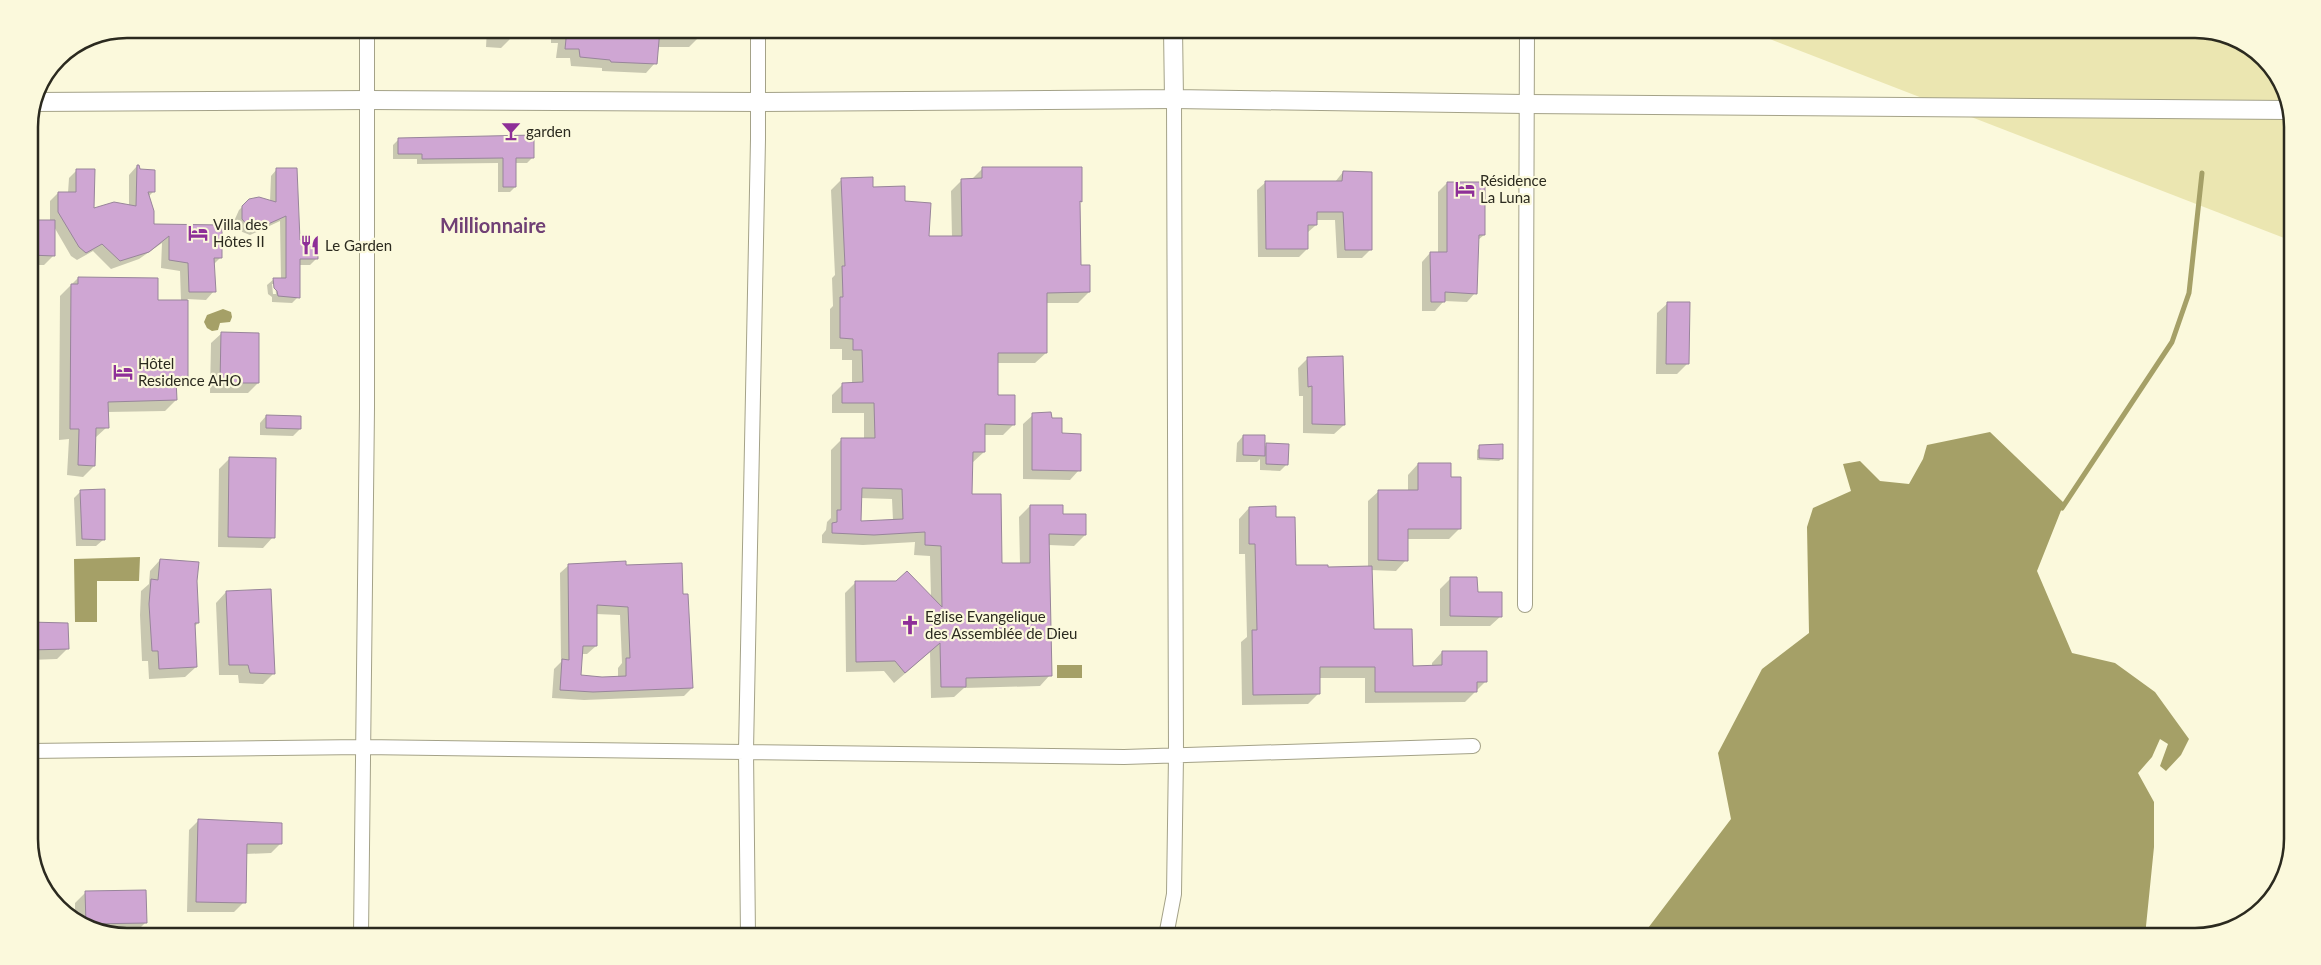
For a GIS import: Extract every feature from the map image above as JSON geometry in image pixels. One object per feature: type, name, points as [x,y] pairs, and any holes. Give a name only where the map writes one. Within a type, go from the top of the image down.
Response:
[{"type":"street","points":[[361,928],[367,408],[367,38]]},
{"type":"street","points":[[748,928],[746,751],[759,102],[758,38]]},
{"type":"street","points":[[1168,928],[1174,894],[1176,755],[1173,38]]},
{"type":"street","points":[[1525,605],[1527,38]]},
{"type":"street","points":[[41,102],[368,100],[759,102],[1174,98],[1527,104],[2282,110]]},
{"type":"street","points":[[38,750],[363,747],[1124,757],[1473,746]]},
{"type":"shaded area","points":[[1767,38],[2206,38],[2229,44],[2249,56],[2265,72],[2279,98],[2283,121],[2283,238]]},
{"type":"shaded area","points":[[223,309],[231,312],[230,322],[220,323],[218,330],[212,331],[207,328],[204,322],[207,315]]},
{"type":"shaded area","points":[[1990,432],[2064,503],[2037,571],[2072,653],[2115,663],[2155,692],[2189,739],[2181,755],[2166,771],[2160,766],[2168,744],[2160,739],[2152,757],[2138,773],[2154,802],[2154,847],[2146,928],[1648,928],[1731,819],[1718,753],[1762,669],[1809,633],[1807,527],[1813,508],[1851,491],[1843,464],[1860,461],[1880,481],[1909,484],[1923,459],[1927,445]]},
{"type":"shaded area","points":[[140,557],[139,581],[97,581],[97,622],[75,622],[74,559]]},
{"type":"shaded area","points":[[1057,665],[1082,665],[1082,678],[1057,678]]},
{"type":"building","points":[[566,38],[659,38],[657,64],[611,62],[610,60],[580,57],[579,49],[565,49]]},
{"type":"building","points":[[534,135],[534,158],[516,158],[516,187],[503,187],[503,158],[422,159],[422,154],[398,154],[398,138]]},
{"type":"building","points":[[137,165],[139,165],[140,169],[155,170],[155,192],[148,192],[154,211],[154,224],[222,225],[222,258],[214,258],[216,292],[189,292],[188,263],[169,260],[169,236],[149,252],[120,261],[102,244],[86,253],[79,247],[58,212],[58,192],[76,192],[76,169],[95,169],[94,208],[114,202],[136,206]]},
{"type":"building","points":[[982,167],[1082,167],[1082,202],[1080,201],[1081,265],[1090,265],[1090,292],[1047,293],[1047,353],[998,353],[998,395],[1015,395],[1015,425],[985,424],[985,452],[973,452],[972,494],[1001,494],[1002,563],[1030,563],[1030,505],[1063,505],[1063,514],[1086,514],[1086,535],[1049,534],[1052,676],[966,678],[966,687],[941,687],[940,643],[905,673],[895,661],[856,662],[855,581],[896,581],[907,571],[942,607],[941,546],[925,545],[925,532],[874,535],[832,533],[832,523],[837,522],[837,510],[841,510],[841,438],[875,438],[874,403],[842,403],[842,383],[863,382],[862,350],[853,350],[853,339],[840,338],[840,297],[843,297],[842,266],[845,266],[841,178],[873,177],[873,187],[905,186],[905,201],[931,203],[929,236],[962,236],[961,179],[982,178]],"holes":[[[862,488],[902,489],[903,519],[861,521]]]},
{"type":"building","points":[[276,168],[297,168],[300,240],[318,240],[318,259],[300,259],[300,298],[278,296],[274,288],[273,278],[286,278],[286,216],[257,229],[247,225],[242,219],[242,206],[249,199],[259,197],[276,202]]},
{"type":"building","points":[[1343,171],[1372,172],[1372,250],[1345,250],[1343,212],[1317,212],[1317,225],[1308,225],[1308,249],[1266,249],[1265,181],[1342,181]]},
{"type":"building","points":[[1447,182],[1485,182],[1485,235],[1479,235],[1477,294],[1445,292],[1445,302],[1431,302],[1430,252],[1447,252]]},
{"type":"building","points":[[38,220],[55,220],[55,256],[38,255]]},
{"type":"building","points":[[78,277],[158,278],[158,300],[188,300],[188,378],[176,379],[177,400],[108,402],[109,428],[96,428],[95,466],[78,465],[79,429],[70,429],[71,284],[78,284]]},
{"type":"building","points":[[1667,302],[1690,302],[1689,364],[1666,364]]},
{"type":"building","points":[[221,332],[259,333],[259,383],[220,383]]},
{"type":"building","points":[[1343,356],[1345,425],[1312,424],[1312,386],[1308,387],[1307,357]]},
{"type":"building","points":[[1051,412],[1052,418],[1062,418],[1062,433],[1081,434],[1081,471],[1032,470],[1032,413]]},
{"type":"building","points":[[266,415],[301,416],[301,429],[266,428]]},
{"type":"building","points":[[1243,435],[1265,435],[1265,456],[1243,455]]},
{"type":"building","points":[[1266,443],[1289,444],[1288,465],[1266,464]]},
{"type":"building","points":[[1503,444],[1503,459],[1479,458],[1479,445]]},
{"type":"building","points":[[229,457],[276,458],[275,538],[228,537]]},
{"type":"building","points":[[1418,463],[1451,463],[1451,477],[1461,477],[1461,529],[1408,529],[1408,561],[1378,560],[1378,490],[1418,490]]},
{"type":"building","points":[[105,489],[105,540],[82,539],[80,490]]},
{"type":"building","points":[[1276,506],[1276,517],[1295,517],[1296,565],[1328,565],[1328,567],[1372,566],[1374,629],[1412,629],[1413,666],[1442,665],[1442,651],[1487,651],[1487,682],[1477,682],[1477,692],[1375,692],[1375,667],[1320,667],[1320,694],[1253,695],[1252,630],[1257,630],[1255,544],[1249,544],[1249,507]]},
{"type":"building","points":[[160,559],[199,562],[197,581],[199,623],[195,623],[197,667],[159,669],[158,651],[152,651],[149,604],[151,579],[158,580]]},
{"type":"building","points":[[626,561],[626,565],[682,563],[683,594],[688,594],[693,688],[593,692],[560,690],[562,659],[569,660],[568,564]],"holes":[[[597,605],[628,607],[630,658],[626,658],[626,676],[602,677],[581,675],[583,646],[597,646]]]},
{"type":"building","points":[[1450,577],[1477,577],[1478,592],[1502,592],[1502,617],[1450,616]]},
{"type":"building","points":[[271,589],[275,674],[250,673],[248,665],[229,665],[226,591]]},
{"type":"building","points":[[38,622],[68,623],[69,649],[38,650]]},
{"type":"building","points":[[198,819],[282,823],[282,844],[247,844],[246,903],[196,902]]},
{"type":"building","points":[[146,890],[147,923],[101,924],[92,921],[86,917],[85,891]]},
{"type":"waterway","points":[[2062,508],[2172,342],[2189,293],[2202,173]]},
{"type":"place","name":"garden","points":[[511,131]]},
{"type":"place","name":"Résidence La Luna","points":[[1465,189]]},
{"type":"place","name":"Villa des Hôtes II","points":[[198,233]]},
{"type":"place","name":"Le Garden","points":[[310,245]]},
{"type":"place","name":"Hôtel Residence AHO","points":[[123,372]]},
{"type":"place","name":"Eglise Evangelique des Assemblée de Dieu","points":[[910,625]]},
{"type":"district","name":"Millionnaire","points":[[493,225]]}]
